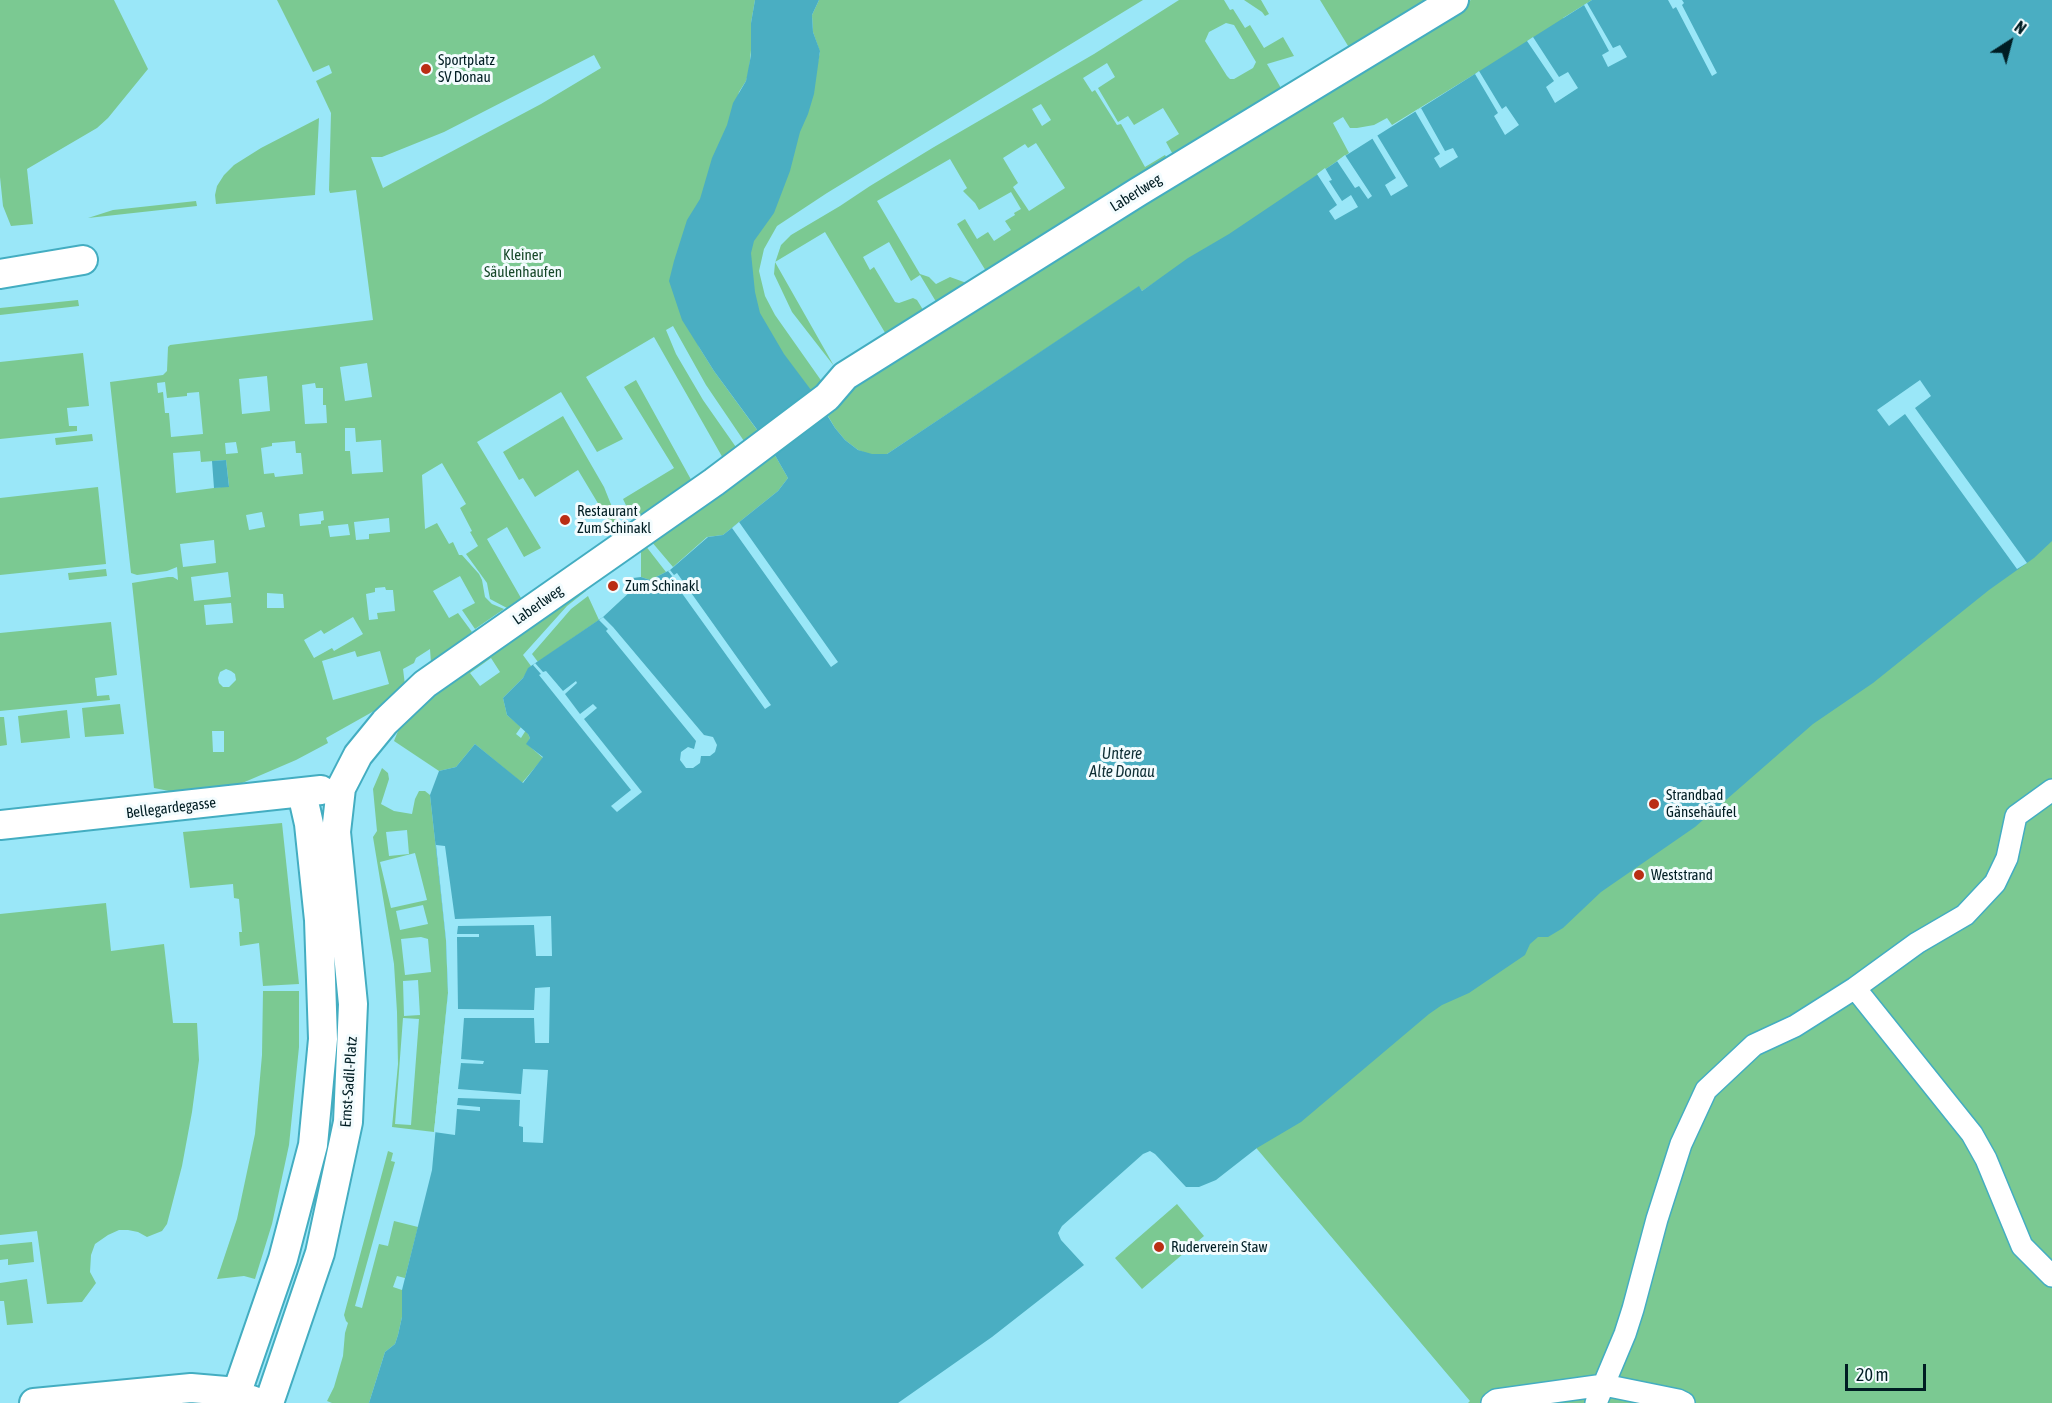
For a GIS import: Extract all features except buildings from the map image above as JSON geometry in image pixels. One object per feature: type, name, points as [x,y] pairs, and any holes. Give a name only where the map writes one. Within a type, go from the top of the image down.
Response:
[{"type":"street","name":"Laberlweg","points":[[341,788],[358,755],[385,722],[425,684],[714,482],[827,397],[845,376],[1138,192],[1454,0]]},
{"type":"street","points":[[0,274],[83,260]]},
{"type":"street","name":"Bellegardegasse","points":[[0,825],[341,788]]},
{"type":"street","name":"Ernst-Sadil-Platz","points":[[269,1403],[320,1253],[348,1122],[353,1005],[336,832],[341,788]]},
{"type":"street","points":[[1600,1394],[1633,1309],[1657,1220],[1681,1144],[1706,1090],[1754,1045],[1795,1026],[1855,988],[1917,943],[1965,915],[1995,883],[2007,858],[2016,816],[2052,790]]},
{"type":"street","name":"Ernst-Sadil-Platz","points":[[249,1399],[262,1320],[283,1258],[313,1145],[323,1039],[319,920],[309,824],[302,793]]},
{"type":"street","points":[[1855,988],[1972,1134],[1986,1159],[2022,1246],[2052,1276]]},
{"type":"street","points":[[34,1403],[191,1388],[226,1392],[249,1399]]},
{"type":"street","points":[[1492,1403],[1496,1400],[1600,1394],[1678,1400],[1684,1403]]},
{"type":"green space","points":[[0,0],[114,0],[148,69],[97,128],[27,169],[33,224],[11,226],[3,206],[0,177]]},
{"type":"green space","name":"Kleiner Säulenhaufen","points":[[277,0],[755,0],[751,23],[749,71],[739,92],[689,316],[699,347],[760,434],[746,444],[706,385],[673,326],[666,330],[676,354],[703,400],[738,450],[724,460],[654,337],[586,377],[623,439],[597,452],[561,392],[477,442],[541,548],[524,557],[507,527],[487,539],[521,598],[507,608],[490,599],[487,583],[466,554],[478,546],[460,508],[466,504],[442,463],[422,475],[425,529],[437,523],[449,544],[453,542],[459,555],[462,555],[479,574],[485,597],[492,604],[504,609],[475,629],[462,610],[475,603],[460,576],[433,591],[449,618],[458,613],[472,632],[431,663],[430,649],[403,669],[406,693],[326,738],[328,743],[296,760],[233,787],[184,794],[154,788],[132,583],[168,577],[178,580],[177,567],[167,571],[137,575],[131,573],[110,382],[163,375],[167,371],[170,345],[373,320],[356,190],[330,193],[329,190],[331,113],[316,81],[332,73],[329,65],[313,72]],"holes":[[[594,55],[601,68],[541,104],[383,188],[371,157],[382,157],[444,132]],[[367,363],[372,397],[345,401],[340,367]],[[267,376],[270,411],[242,414],[239,379]],[[165,382],[167,398],[199,392],[203,434],[171,437],[169,413],[165,413],[163,392],[158,393],[157,383]],[[315,383],[316,388],[323,388],[323,405],[326,405],[327,423],[305,424],[302,385]],[[345,428],[355,428],[356,442],[381,440],[383,472],[352,474],[350,451],[345,451]],[[295,441],[296,453],[301,453],[303,474],[275,477],[274,473],[264,474],[261,448],[272,446],[272,443]],[[236,442],[238,453],[226,454],[225,443]],[[200,451],[201,462],[226,460],[229,486],[176,493],[173,453]],[[323,511],[324,520],[321,524],[300,526],[299,514]],[[262,512],[265,527],[249,530],[246,515]],[[389,518],[390,532],[369,534],[369,539],[356,540],[354,522]],[[348,524],[350,535],[330,537],[328,526]],[[214,540],[216,563],[183,567],[180,544]],[[228,572],[231,597],[194,601],[191,577]],[[385,587],[386,590],[393,590],[395,611],[377,613],[378,619],[369,620],[366,594],[375,592],[375,588]],[[267,593],[283,594],[284,608],[267,608]],[[231,603],[233,623],[206,625],[204,605]],[[353,617],[363,634],[334,651],[332,648],[314,658],[304,640],[321,630],[324,634]],[[355,651],[357,657],[380,651],[389,684],[333,700],[322,661]],[[226,669],[235,674],[236,680],[229,687],[223,687],[218,678],[220,672]],[[212,731],[224,731],[224,752],[213,752]]]},
{"type":"green space","points":[[819,0],[1143,0],[827,193],[777,226],[764,249],[759,271],[765,296],[775,315],[825,386],[806,399],[765,353],[743,237],[816,70],[820,52],[813,32],[812,15]]},
{"type":"green space","points":[[1179,0],[1224,0],[1230,10],[1233,9],[1245,28],[1250,25],[1264,48],[1283,37],[1294,56],[1267,64],[1285,95],[1176,160],[1166,142],[1179,134],[1163,108],[1134,125],[1128,116],[1118,122],[1098,88],[1115,77],[1107,63],[1083,78],[1092,92],[1095,90],[1117,125],[1121,124],[1145,167],[1165,155],[1170,164],[989,276],[957,224],[965,219],[977,239],[988,232],[994,241],[1011,230],[1005,221],[1021,209],[1011,192],[979,210],[963,191],[967,188],[950,159],[877,201],[920,274],[929,277],[936,284],[950,277],[972,285],[938,305],[920,275],[911,281],[889,242],[863,257],[870,270],[874,267],[895,302],[899,303],[913,298],[917,300],[925,313],[887,336],[825,232],[775,262],[781,245],[791,235],[934,147],[1094,54]],"holes":[[[1226,23],[1234,25],[1256,62],[1253,68],[1234,79],[1227,76],[1205,41],[1209,32]],[[1041,104],[1051,120],[1042,126],[1032,109]],[[1036,143],[1065,188],[1029,211],[1013,187],[1018,183],[1003,158],[1025,144],[1028,148]]]},
{"type":"green space","points":[[1244,0],[1261,0],[1269,14],[1265,16]]},
{"type":"green space","points":[[1320,0],[1444,0],[1353,54]]},
{"type":"green space","points":[[1471,0],[1592,0],[1563,18],[1576,38],[1475,74],[1392,125],[1387,118],[1374,125],[1357,128],[1350,128],[1343,117],[1333,123],[1349,153],[1317,175],[1319,186],[1208,247],[1142,291],[1139,287],[887,454],[868,454],[858,450],[835,428],[825,411],[846,388],[1407,37]]},
{"type":"green space","points":[[319,118],[315,195],[216,204],[217,186],[234,165],[261,148]]},
{"type":"green space","name":"Strandbad Gänsehäufel","points":[[2052,168],[2052,1403],[1468,1403],[1470,1401],[1214,1098]]},
{"type":"green space","points":[[196,201],[197,206],[88,218],[113,210]]},
{"type":"green space","points":[[775,262],[834,366],[792,312],[774,274]]},
{"type":"green space","points":[[78,300],[79,306],[0,315],[0,308]]},
{"type":"green space","points":[[83,353],[89,406],[67,408],[69,426],[77,426],[77,431],[0,439],[0,362]]},
{"type":"green space","points":[[636,380],[694,485],[635,524],[623,499],[674,468],[624,387]]},
{"type":"green space","points":[[563,416],[604,487],[622,532],[617,535],[578,470],[535,497],[523,478],[519,480],[503,452]]},
{"type":"green space","points":[[92,434],[93,441],[56,445],[55,438]]},
{"type":"green space","points":[[772,450],[788,478],[778,491],[723,535],[707,537],[673,567],[651,541]]},
{"type":"green space","points":[[98,487],[106,564],[0,575],[0,498]]},
{"type":"green space","points":[[645,545],[666,572],[650,580],[641,577],[641,548]]},
{"type":"green space","points":[[106,569],[107,576],[69,580],[68,573]]},
{"type":"green space","points":[[585,587],[586,591],[567,606],[523,655],[531,666],[523,678],[503,698],[507,715],[521,727],[516,734],[521,738],[526,730],[530,738],[527,744],[543,758],[522,783],[475,744],[456,767],[439,771],[394,741],[398,731],[424,700]],"holes":[[[491,658],[500,672],[480,686],[470,673]]]},
{"type":"green space","points":[[588,596],[599,620],[538,662],[532,654],[571,609]]},
{"type":"green space","points":[[111,622],[117,675],[95,678],[97,696],[109,695],[110,700],[0,711],[0,633]]},
{"type":"green space","points":[[120,704],[124,734],[85,737],[82,708]]},
{"type":"green space","points":[[67,710],[70,738],[21,743],[18,716]]},
{"type":"green space","points":[[0,717],[4,717],[7,745],[0,746]]},
{"type":"green space","points":[[382,768],[388,773],[389,779],[381,804],[394,811],[412,814],[419,791],[425,791],[430,795],[446,940],[448,993],[434,1132],[392,1127],[398,1064],[397,1012],[394,964],[373,837],[377,831],[373,789]],"holes":[[[407,830],[409,854],[389,856],[386,832]],[[415,853],[427,900],[391,908],[380,862]],[[423,905],[428,924],[400,930],[396,911]],[[421,937],[428,939],[431,972],[405,975],[401,939]],[[418,980],[420,1015],[404,1016],[403,981]],[[403,1018],[419,1019],[411,1125],[395,1124]]]},
{"type":"green space","points":[[282,823],[299,984],[263,986],[259,943],[240,946],[239,932],[242,932],[239,899],[234,898],[233,884],[190,888],[183,832]]},
{"type":"green space","points":[[106,903],[111,951],[164,944],[173,1023],[197,1023],[199,1060],[192,1112],[182,1166],[167,1224],[162,1231],[147,1237],[128,1230],[119,1230],[108,1235],[95,1244],[91,1255],[90,1272],[96,1283],[82,1302],[47,1304],[37,1231],[0,1235],[0,914]]},
{"type":"green space","points":[[263,991],[299,991],[299,1047],[289,1145],[272,1224],[255,1279],[244,1276],[217,1279],[237,1219],[255,1134],[262,1055]]},
{"type":"green space","points":[[388,1151],[393,1153],[391,1161],[395,1162],[355,1306],[362,1308],[379,1244],[388,1246],[394,1221],[418,1227],[405,1278],[397,1276],[393,1287],[402,1290],[402,1317],[398,1335],[395,1344],[385,1352],[369,1403],[332,1403],[327,1401],[334,1387],[343,1356],[348,1323],[344,1315]]},
{"type":"green space","name":"Ruderverein Staw","points":[[1177,1204],[1204,1236],[1142,1289],[1115,1258]]},
{"type":"green space","points":[[32,1242],[34,1262],[8,1265],[8,1259],[0,1260],[0,1245]]},
{"type":"green space","points":[[27,1279],[33,1323],[7,1325],[4,1301],[0,1301],[0,1283]]},
{"type":"water","name":"Untere Alte Donau","points":[[755,0],[819,0],[812,15],[813,32],[820,51],[814,94],[800,132],[790,171],[774,213],[754,241],[751,253],[755,292],[760,313],[784,354],[845,440],[858,450],[872,454],[887,454],[1139,286],[1142,291],[1188,258],[1229,234],[1345,156],[1592,0],[2052,0],[2052,541],[2034,558],[1989,590],[1873,683],[1813,724],[1695,827],[1601,892],[1563,928],[1548,937],[1538,937],[1530,944],[1525,955],[1469,993],[1442,1005],[1429,1014],[1301,1122],[1257,1148],[1216,1180],[1199,1187],[1186,1187],[1155,1154],[1150,1151],[1143,1154],[1062,1226],[1058,1233],[1061,1240],[1084,1265],[992,1337],[898,1403],[369,1403],[385,1352],[395,1344],[398,1335],[402,1317],[402,1290],[432,1170],[448,993],[446,940],[430,795],[439,771],[456,767],[475,744],[523,783],[543,757],[526,744],[530,738],[528,734],[507,715],[503,698],[523,678],[528,668],[603,617],[633,589],[633,578],[641,577],[650,580],[670,570],[708,537],[723,535],[778,491],[788,478],[772,450],[714,371],[682,320],[669,281],[687,220],[700,199],[712,158],[727,125],[733,103],[746,81],[751,55],[751,23]]},
{"type":"water","points":[[226,460],[229,487],[214,488],[212,461]]},
{"type":"pier","points":[[1668,0],[1682,0],[1684,3],[1682,5],[1717,73],[1712,76],[1676,7],[1673,9]]},
{"type":"pier","points":[[1587,3],[1613,48],[1620,45],[1627,57],[1608,67],[1602,55],[1609,51],[1584,5]]},
{"type":"pier","points":[[1533,37],[1559,77],[1568,72],[1578,88],[1555,103],[1546,87],[1554,81],[1527,41]]},
{"type":"pier","points":[[1479,71],[1502,109],[1506,106],[1519,125],[1505,135],[1494,116],[1498,113],[1475,74]]},
{"type":"pier","points":[[1421,108],[1445,151],[1453,148],[1458,157],[1440,168],[1434,158],[1440,154],[1415,111]]},
{"type":"pier","points":[[1377,135],[1408,186],[1391,196],[1385,185],[1396,178],[1372,138]]},
{"type":"pier","points":[[1345,155],[1372,196],[1368,199],[1359,186],[1355,188],[1337,161]]},
{"type":"pier","points":[[1325,168],[1332,180],[1329,181],[1342,201],[1351,195],[1358,207],[1335,220],[1329,211],[1337,205],[1317,174]]},
{"type":"pier","points":[[1920,380],[1931,396],[1915,408],[2027,563],[2017,569],[1905,414],[1889,426],[1877,410]]},
{"type":"pier","points":[[739,522],[838,662],[831,667],[732,528]]},
{"type":"pier","points":[[670,570],[674,575],[677,573],[771,705],[765,709],[671,578],[668,571]]},
{"type":"pier","points":[[603,617],[704,735],[713,737],[717,745],[715,752],[710,756],[701,756],[700,763],[693,768],[686,768],[680,760],[681,752],[688,747],[694,749],[696,741],[606,631],[608,629],[599,620]]},
{"type":"pier","points":[[535,663],[543,672],[546,671],[563,691],[576,681],[577,683],[565,694],[580,714],[593,704],[597,708],[584,719],[642,792],[617,812],[611,806],[631,790],[539,675],[541,674],[533,665]]},
{"type":"pier","points":[[436,845],[445,846],[455,919],[551,916],[552,956],[536,956],[534,925],[458,926],[457,934],[479,934],[479,937],[457,937],[458,1009],[534,1010],[535,988],[550,987],[549,1043],[535,1043],[534,1018],[464,1018],[461,1059],[484,1061],[483,1064],[461,1063],[458,1089],[521,1094],[523,1069],[548,1070],[543,1143],[523,1142],[523,1127],[519,1126],[520,1100],[458,1098],[457,1105],[480,1107],[480,1111],[457,1109],[455,1135],[434,1132],[448,993],[446,940]]},
{"type":"place","name":"Sportplatz SV Donau","points":[[426,69]]},
{"type":"place","name":"Restaurant Zum Schinakl","points":[[565,520]]},
{"type":"place","name":"Zum Schinakl","points":[[613,586]]},
{"type":"place","name":"Strandbad Gänsehäufel","points":[[1654,804]]},
{"type":"place","name":"Weststrand","points":[[1639,875]]},
{"type":"place","name":"Ruderverein Staw","points":[[1159,1247]]}]
